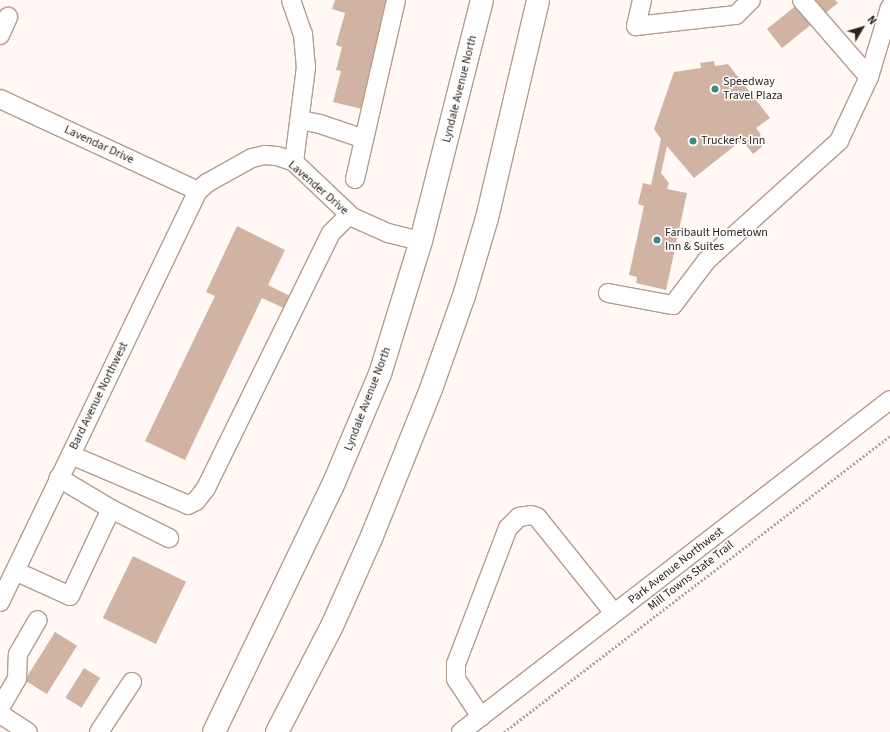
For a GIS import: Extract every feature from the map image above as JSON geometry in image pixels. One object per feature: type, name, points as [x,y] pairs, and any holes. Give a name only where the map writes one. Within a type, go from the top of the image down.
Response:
[{"type":"highway","name":"Lyndale Avenue North","points":[[214,732],[333,485],[380,374],[420,241],[482,0]]},
{"type":"highway","points":[[277,732],[332,626],[363,557],[436,374],[464,296],[487,218],[538,0]]},
{"type":"street","points":[[291,0],[303,34],[305,52],[300,120],[294,162]]},
{"type":"street","points":[[355,179],[396,0]]},
{"type":"street","points":[[642,0],[636,26],[736,15],[751,0]]},
{"type":"street","points":[[802,0],[868,77]]},
{"type":"street","points":[[608,293],[673,305],[707,260],[839,141],[868,77],[890,7]]},
{"type":"street","points":[[0,34],[8,17]]},
{"type":"street","name":"Lavendar Drive","points":[[0,99],[198,191]]},
{"type":"street","points":[[300,120],[320,124],[364,139]]},
{"type":"street","name":"Lavender Drive","points":[[198,191],[220,174],[252,158],[265,155],[294,162],[349,215],[379,229],[420,241]]},
{"type":"street","name":"Bard Avenue Northwest","points":[[0,602],[198,191]]},
{"type":"street","points":[[71,455],[188,505],[196,501],[206,488],[331,233],[349,215]]},
{"type":"street","name":"Park Avenue Northwest","points":[[461,732],[890,400]]},
{"type":"street","points":[[59,478],[111,509],[169,538]]},
{"type":"street","points":[[15,571],[70,596],[111,509]]},
{"type":"street","points":[[481,717],[456,679],[456,664],[508,528],[519,517],[531,515],[537,517],[614,613]]},
{"type":"street","points":[[0,708],[17,679],[18,654],[38,620]]},
{"type":"street","points":[[100,732],[132,682]]},
{"type":"street","points":[[0,714],[28,732]]},
{"type":"path","name":"Mill Towns State Trail","points":[[504,732],[890,436]]},
{"type":"building","points":[[335,0],[391,0],[362,109],[333,102],[341,71],[336,70],[342,47],[336,45],[345,13],[332,9]]},
{"type":"building","points":[[803,0],[835,0],[838,3],[782,48],[767,29]]},
{"type":"building","points":[[714,61],[715,66],[728,64],[770,118],[756,128],[760,133],[762,147],[753,154],[742,140],[694,178],[667,146],[661,173],[669,183],[667,189],[687,193],[666,290],[636,283],[637,277],[629,275],[644,206],[638,204],[643,183],[651,185],[661,139],[654,129],[674,72],[701,68],[700,63]]},
{"type":"building","points":[[237,226],[285,250],[268,285],[294,298],[288,310],[262,298],[185,460],[145,441],[215,296],[206,292]]},
{"type":"building","points":[[133,556],[186,582],[156,644],[103,618]]},
{"type":"building","points":[[55,632],[77,646],[47,694],[25,680]]},
{"type":"building","points":[[84,668],[100,678],[82,708],[65,698]]},
{"type":"place","name":"Speedway Travel Plaza","points":[[715,89]]},
{"type":"place","name":"Trucker's Inn","points":[[693,141]]},
{"type":"place","name":"Faribault Hometown Inn & Suites","points":[[657,240]]}]
